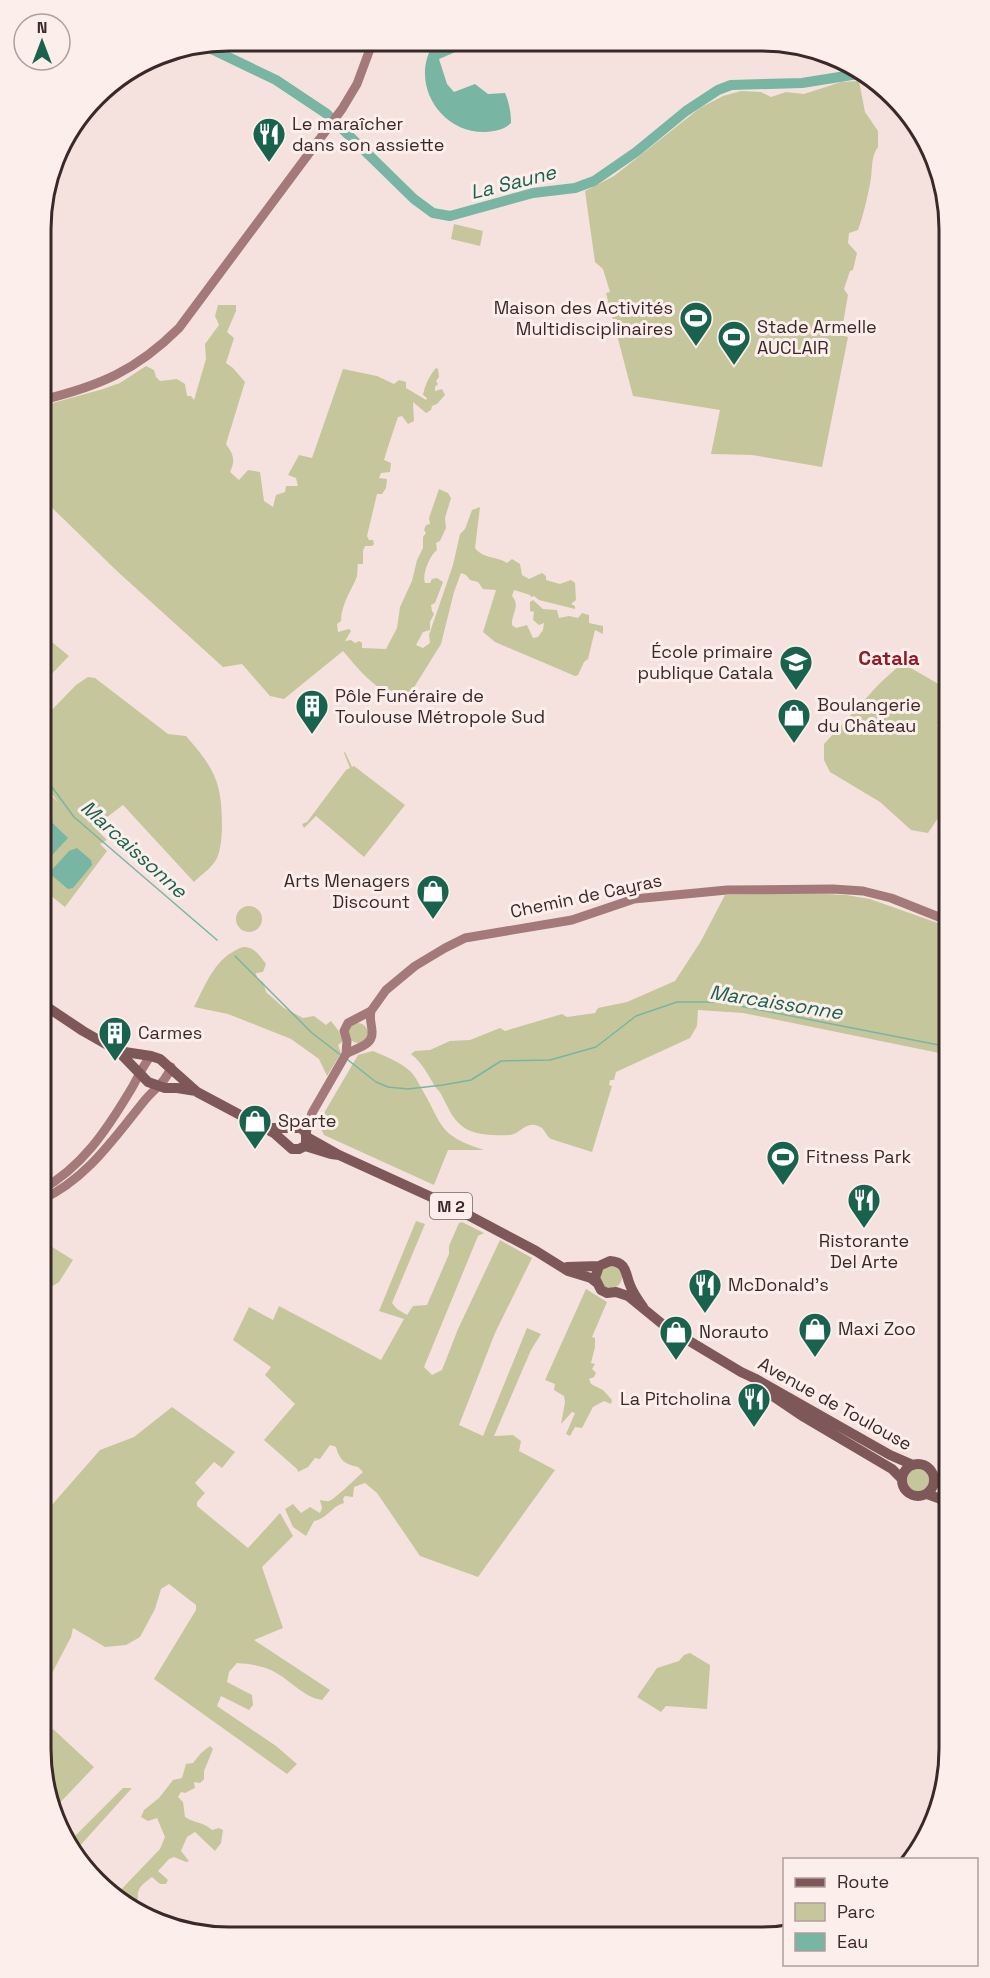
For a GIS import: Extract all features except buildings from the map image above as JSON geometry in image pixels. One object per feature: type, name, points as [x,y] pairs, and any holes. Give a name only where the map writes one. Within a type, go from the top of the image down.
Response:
[{"type":"main road","name":"M 2","points":[[51,1009],[118,1051],[148,1082],[159,1087],[197,1092]]},
{"type":"main road","name":"M 2","points":[[118,1051],[151,1056],[171,1067],[197,1092],[279,1136],[285,1143]]},
{"type":"main road","name":"M 2","points":[[264,1128],[301,1134],[331,1154],[339,1155],[451,1206],[536,1251],[573,1274],[591,1278],[596,1282]]},
{"type":"main road","points":[[301,1134],[295,1149],[288,1147],[285,1143],[284,1136],[301,1134]]},
{"type":"main road","points":[[616,1293],[625,1286],[626,1270],[618,1262],[608,1261],[599,1266],[595,1274],[596,1282],[605,1292],[628,1296],[643,1307]]},
{"type":"main road","name":"M 2","points":[[558,1265],[580,1268],[599,1266]]},
{"type":"main road","points":[[627,1278],[643,1307]]},
{"type":"main road","name":"Avenue de Toulouse","points":[[643,1307],[666,1327],[741,1372],[890,1455],[913,1465]]},
{"type":"main road","name":"Avenue de Toulouse","points":[[741,1372],[753,1383],[804,1417],[892,1468],[902,1479]]},
{"type":"main road","points":[[927,1494],[931,1490],[934,1479],[932,1472],[926,1466],[913,1465],[905,1470],[902,1479],[904,1488],[909,1493],[918,1496],[927,1494],[939,1498]]},
{"type":"main road","points":[[934,1479],[939,1483]]},
{"type":"street","points":[[51,397],[88,388],[110,379],[137,364],[165,342],[195,309],[340,112],[357,84],[369,51]]},
{"type":"street","points":[[51,395],[56,395]]},
{"type":"street","name":"Chemin de Cayras","points":[[301,1134],[346,1054],[347,1041],[344,1034],[346,1025],[371,1011],[380,997],[399,978],[432,955],[465,938],[572,920],[634,899],[727,890],[862,891],[891,898],[939,917]]},
{"type":"street","points":[[346,1054],[365,1045],[370,1039],[371,1011]]},
{"type":"street","points":[[359,1019],[370,1025]]},
{"type":"street","points":[[347,1041],[359,1047]]},
{"type":"street","points":[[51,1183],[72,1169],[92,1148],[151,1056]]},
{"type":"street","points":[[51,1194],[88,1168],[146,1099],[167,1078],[171,1067]]},
{"type":"green space","points":[[859,81],[865,112],[878,131],[878,147],[874,155],[860,225],[858,230],[849,233],[848,243],[857,253],[853,270],[850,271],[844,289],[848,295],[841,335],[848,337],[822,467],[752,455],[711,454],[720,410],[633,396],[606,293],[610,292],[603,269],[595,262],[585,191],[614,176],[700,108],[723,96],[741,91],[761,92],[771,97],[786,92],[804,94],[841,82]]},
{"type":"green space","points":[[454,224],[483,231],[480,246],[451,239]]},
{"type":"green space","points":[[218,305],[236,305],[236,311],[227,332],[234,338],[226,363],[245,382],[226,444],[233,457],[230,472],[239,480],[248,470],[260,472],[264,501],[273,507],[276,495],[285,492],[286,486],[298,486],[296,478],[288,475],[299,455],[312,458],[343,369],[377,376],[394,384],[399,380],[406,382],[406,388],[426,400],[427,398],[423,395],[426,384],[436,368],[438,369],[439,377],[435,391],[442,389],[445,395],[426,413],[413,402],[414,421],[408,424],[402,416],[398,417],[384,460],[391,463],[390,472],[381,473],[379,478],[387,479],[386,488],[382,494],[377,494],[367,536],[369,540],[373,540],[374,544],[365,546],[363,564],[358,564],[357,577],[344,605],[341,621],[337,624],[338,632],[349,629],[351,631],[345,641],[351,640],[355,643],[359,641],[362,643],[362,648],[386,649],[397,628],[400,607],[423,548],[423,537],[426,533],[424,530],[426,525],[430,524],[429,518],[439,489],[448,493],[451,498],[445,518],[446,528],[440,541],[436,543],[437,550],[429,561],[424,580],[425,583],[430,583],[432,579],[437,578],[443,582],[435,603],[431,605],[434,614],[430,622],[430,630],[423,632],[416,645],[423,648],[430,643],[429,635],[453,565],[460,534],[465,529],[472,510],[480,507],[475,548],[478,552],[507,563],[512,559],[520,564],[522,575],[529,579],[542,573],[546,576],[546,580],[560,584],[571,580],[575,583],[576,600],[571,604],[575,606],[575,609],[539,600],[534,596],[531,597],[514,590],[512,596],[516,607],[512,625],[516,628],[527,625],[533,638],[538,637],[543,630],[544,623],[539,625],[533,620],[534,612],[530,611],[530,602],[533,600],[543,609],[557,610],[559,618],[569,616],[578,618],[582,613],[589,615],[589,623],[603,626],[603,634],[595,630],[588,659],[584,662],[578,675],[575,676],[495,642],[483,632],[496,590],[483,589],[478,582],[470,580],[461,573],[441,644],[413,689],[404,694],[384,691],[374,684],[343,651],[284,699],[270,696],[242,664],[223,667],[118,572],[51,507],[51,403],[120,383],[146,366],[154,370],[160,381],[177,379],[185,384],[187,396],[191,396],[194,400],[206,359],[205,344],[219,325],[215,316]]},
{"type":"green space","points":[[51,641],[69,656],[51,675]]},
{"type":"green space","points":[[902,663],[939,684],[937,726],[939,727],[939,816],[928,833],[911,830],[880,802],[830,772],[824,760],[824,744],[879,684]]},
{"type":"green space","points":[[88,677],[95,678],[168,734],[186,736],[210,767],[220,797],[221,837],[217,858],[210,868],[194,882],[123,805],[94,827],[107,840],[100,844],[107,851],[65,907],[51,896],[51,795],[58,802],[51,793],[51,711],[76,685]]},
{"type":"green space","points":[[345,752],[352,767],[354,766],[405,805],[364,857],[316,816],[304,828],[302,824],[307,822],[346,770],[350,768]]},
{"type":"green space","points":[[806,893],[846,895],[870,899],[939,923],[939,1053],[743,1013],[698,1010],[697,1026],[690,1038],[616,1072],[614,1080],[610,1080],[609,1085],[612,1086],[592,1152],[551,1139],[542,1128],[534,1125],[526,1126],[510,1135],[489,1135],[468,1130],[455,1119],[424,1067],[411,1054],[415,1051],[430,1050],[450,1041],[470,1040],[500,1028],[505,1031],[562,1014],[567,1017],[595,1013],[598,1008],[627,1002],[675,981],[701,941],[725,895]]},
{"type":"green space","points":[[249,906],[258,910],[262,919],[258,928],[249,932],[240,928],[236,919],[240,910]]},
{"type":"green space","points":[[243,947],[254,950],[266,964],[263,972],[256,973],[257,979],[263,982],[266,992],[284,1008],[303,1018],[314,1016],[326,1025],[331,1021],[338,1030],[343,1041],[338,1045],[341,1053],[327,1076],[319,1059],[291,1039],[228,1014],[194,1007],[213,971],[225,957]]},
{"type":"green space","points":[[358,1023],[365,1026],[368,1033],[365,1040],[358,1043],[351,1040],[348,1033],[351,1026]]},
{"type":"green space","points":[[373,1051],[410,1071],[444,1129],[458,1140],[484,1150],[448,1150],[434,1185],[324,1135],[320,1127],[320,1120],[358,1055]]},
{"type":"green space","points":[[416,1221],[425,1224],[392,1303],[407,1315],[413,1306],[427,1305],[449,1254],[449,1246],[459,1223],[462,1222],[484,1233],[478,1236],[424,1367],[432,1375],[442,1370],[458,1329],[500,1240],[532,1258],[495,1333],[459,1425],[483,1436],[527,1328],[541,1334],[531,1350],[494,1436],[513,1435],[521,1441],[519,1451],[555,1470],[478,1577],[420,1556],[377,1493],[365,1483],[354,1487],[353,1497],[345,1496],[344,1503],[314,1521],[306,1536],[293,1527],[285,1509],[293,1504],[301,1513],[310,1507],[320,1513],[322,1508],[320,1500],[332,1499],[363,1472],[358,1467],[344,1461],[336,1447],[330,1445],[320,1459],[315,1458],[308,1467],[298,1472],[264,1440],[295,1404],[265,1375],[271,1367],[233,1340],[249,1307],[273,1320],[279,1306],[381,1360],[404,1319],[379,1311]]},
{"type":"green space","points":[[51,1246],[73,1260],[59,1282],[51,1287]]},
{"type":"green space","points":[[611,1266],[619,1269],[622,1277],[619,1285],[611,1288],[603,1285],[600,1277],[603,1269]]},
{"type":"green space","points":[[586,1289],[607,1302],[592,1337],[595,1338],[595,1347],[591,1363],[595,1364],[592,1369],[596,1373],[589,1379],[591,1384],[603,1390],[612,1400],[611,1404],[604,1401],[593,1407],[582,1428],[575,1427],[570,1436],[566,1434],[575,1413],[572,1412],[561,1424],[564,1396],[554,1390],[555,1384],[545,1380]]},
{"type":"green space","points":[[172,1407],[235,1452],[222,1468],[214,1462],[195,1483],[205,1493],[197,1502],[197,1506],[248,1548],[280,1513],[293,1536],[262,1567],[283,1628],[254,1640],[330,1690],[322,1700],[304,1693],[273,1671],[237,1663],[229,1672],[227,1682],[252,1695],[253,1705],[249,1710],[221,1696],[217,1706],[276,1746],[297,1764],[287,1774],[154,1679],[196,1610],[196,1605],[169,1584],[161,1589],[155,1609],[140,1637],[126,1645],[105,1647],[73,1628],[71,1637],[51,1675],[51,1506],[100,1450],[134,1437]]},
{"type":"green space","points":[[918,1469],[926,1472],[929,1480],[926,1488],[918,1491],[910,1488],[907,1480],[910,1472]]},
{"type":"green space","points":[[690,1653],[710,1665],[707,1709],[666,1706],[661,1712],[637,1697],[657,1668],[679,1661],[684,1655]]},
{"type":"green space","points":[[53,1729],[94,1767],[59,1803],[54,1784],[51,1733]]},
{"type":"green space","points":[[210,1746],[213,1749],[204,1771],[204,1779],[200,1783],[194,1782],[195,1788],[185,1793],[181,1792],[178,1797],[183,1802],[185,1817],[206,1825],[212,1830],[219,1828],[223,1830],[221,1843],[215,1851],[195,1832],[187,1837],[181,1851],[189,1861],[174,1857],[169,1859],[158,1871],[168,1880],[166,1884],[160,1884],[152,1877],[141,1886],[136,1900],[120,1890],[160,1849],[165,1837],[157,1818],[148,1821],[141,1817],[144,1810],[159,1798],[173,1780],[182,1778],[186,1764],[193,1763]]},
{"type":"green space","points":[[123,1788],[132,1788],[80,1846],[74,1837]]},
{"type":"water","points":[[431,51],[458,51],[439,59],[447,84],[454,92],[475,84],[488,94],[505,93],[510,108],[511,123],[502,129],[485,132],[469,130],[454,124],[433,102],[427,87],[425,72]]},
{"type":"water","points":[[51,822],[68,838],[51,856]]},
{"type":"water","points":[[77,848],[91,860],[92,865],[73,888],[68,889],[51,875],[51,871],[69,851]]},
{"type":"waterway","name":"La Saune","points":[[216,51],[276,80],[327,114],[414,199],[433,213],[450,216],[533,193],[575,188],[594,181],[636,152],[686,111],[718,90],[731,85],[802,83],[850,75]]},
{"type":"waterway","name":"Marcaissonne","points":[[51,786],[74,817],[217,940]]},
{"type":"waterway","name":"Marcaissonne","points":[[235,956],[312,1033],[342,1056]]},
{"type":"waterway","name":"Marcaissonne","points":[[348,1060],[376,1082],[388,1087],[408,1089],[443,1085],[471,1080],[501,1061],[550,1060],[596,1047],[636,1016],[677,1002],[720,1002],[939,1045]]},
{"type":"place","name":"Le maraîcher dans son assiette","points":[[269,163]]},
{"type":"place","name":"Maison des Activités Multidisciplinaires","points":[[696,347]]},
{"type":"place","name":"Stade Armelle AUCLAIR","points":[[734,366]]},
{"type":"place","name":"École primaire publique Catala","points":[[796,691]]},
{"type":"place","name":"Pôle Funéraire de Toulouse Métropole Sud","points":[[312,735]]},
{"type":"place","name":"Boulangerie du Château","points":[[794,744]]},
{"type":"place","name":"Arts Menagers Discount","points":[[433,920]]},
{"type":"place","name":"Carmes","points":[[115,1062]]},
{"type":"place","name":"Sparte","points":[[255,1150]]},
{"type":"place","name":"Fitness Park","points":[[783,1186]]},
{"type":"place","name":"Ristorante Del Arte","points":[[864,1229]]},
{"type":"place","name":"McDonald's","points":[[705,1314]]},
{"type":"place","name":"Maxi Zoo","points":[[815,1358]]},
{"type":"place","name":"Norauto","points":[[676,1361]]},
{"type":"place","name":"La Pitcholina","points":[[754,1428]]},
{"type":"district","name":"Catala","points":[[889,658]]}]
